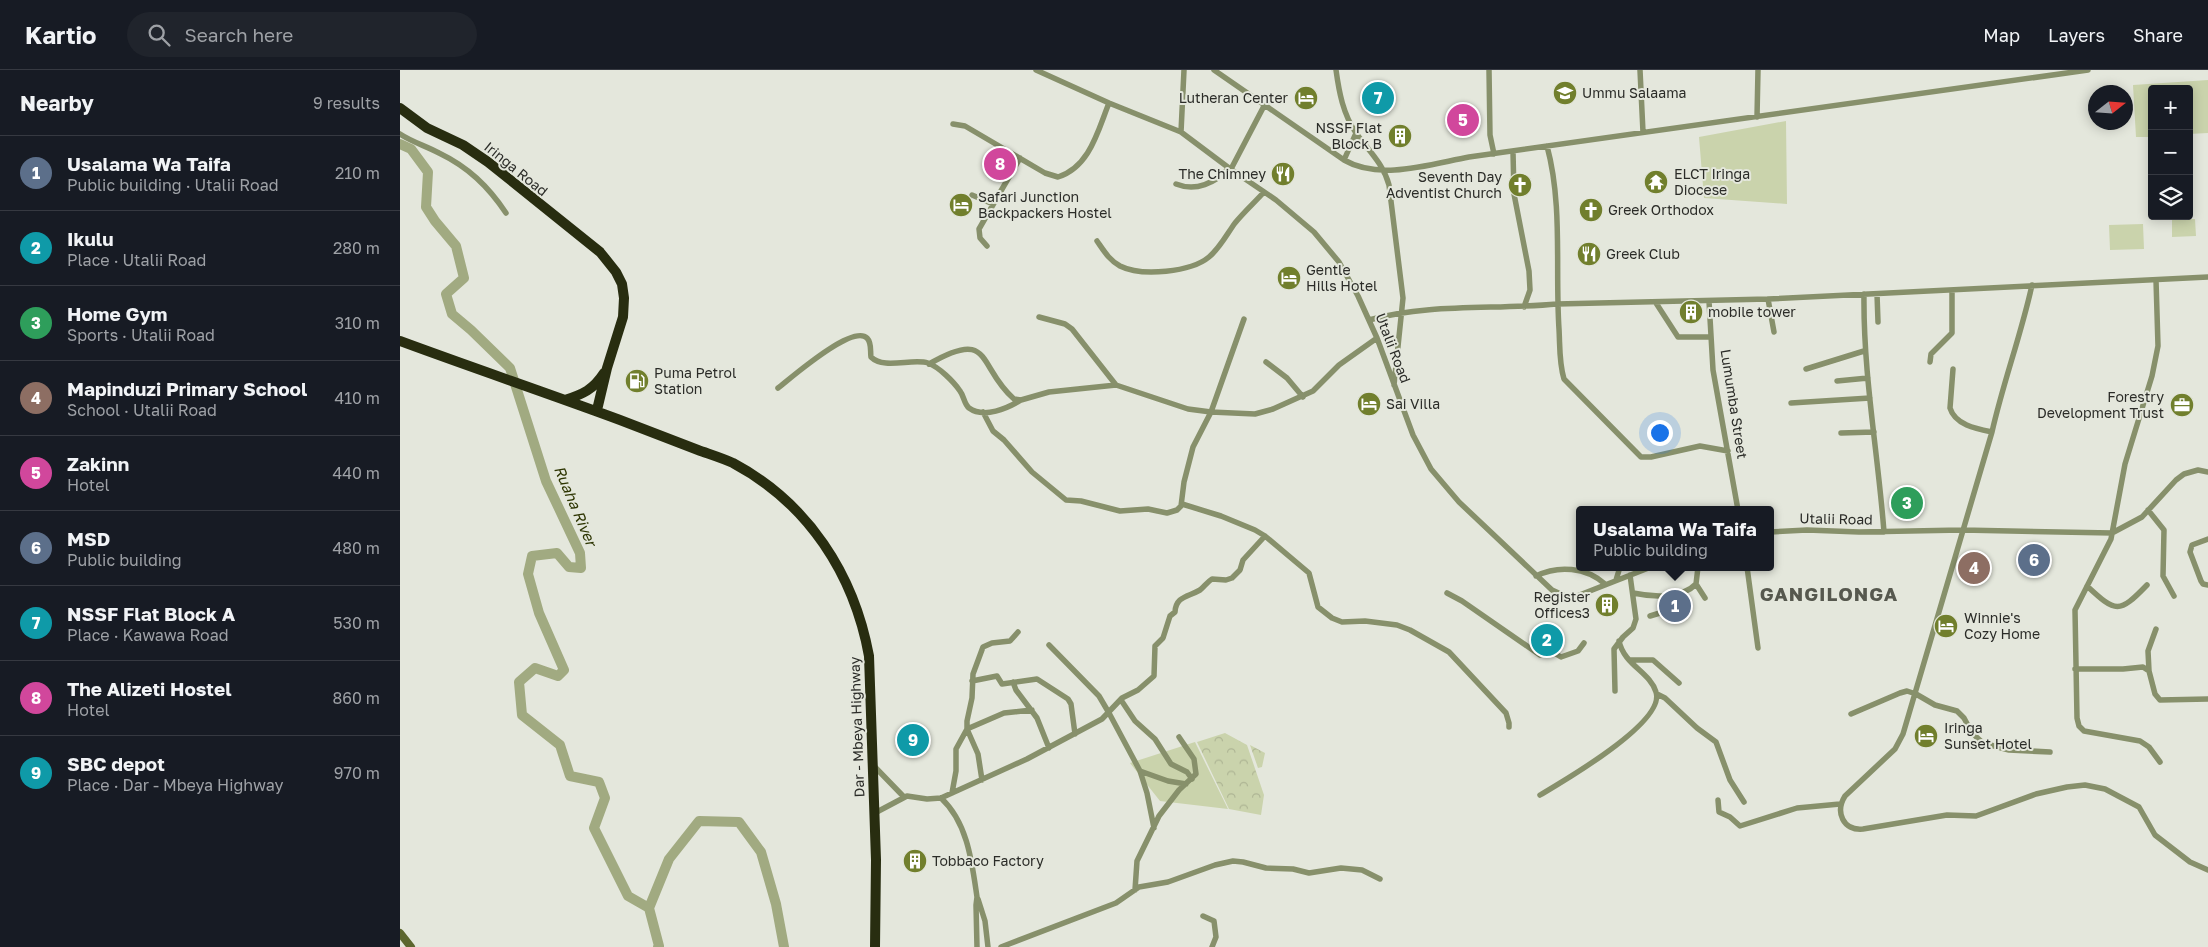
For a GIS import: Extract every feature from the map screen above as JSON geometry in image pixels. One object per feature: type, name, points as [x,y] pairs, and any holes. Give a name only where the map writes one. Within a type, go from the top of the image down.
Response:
[{"type":"highway","name":"Iringa Road","points":[[400,108],[426,128],[463,145],[488,162],[609,261],[622,284],[624,298],[623,317],[600,386]]},
{"type":"highway","name":"Dar - Mbeya Highway","points":[[400,341],[496,377],[593,409],[731,462],[756,477],[793,506],[820,536],[848,583],[864,630],[869,656],[872,692],[873,814],[876,860],[875,947]]},
{"type":"highway","points":[[565,400],[600,386]]},
{"type":"highway","points":[[593,409],[600,386]]},
{"type":"highway","points":[[600,386],[606,403],[619,420]]},
{"type":"main road","points":[[400,933],[411,947]]},
{"type":"street","name":"Utalii Road","points":[[1036,70],[1109,103],[1181,132],[1299,218],[1326,246],[1349,279],[1377,338],[1416,443],[1431,469],[1460,502],[1501,539],[1552,590],[1570,597],[1640,571]]},
{"type":"street","points":[[1181,132],[1184,70]]},
{"type":"street","points":[[1214,70],[1354,166],[1384,171],[2049,73],[2088,70]]},
{"type":"street","points":[[1336,70],[1340,96],[1348,118],[1356,133],[1377,158],[1384,171],[1388,185],[1402,284],[1403,313],[1394,387]]},
{"type":"street","points":[[1489,70],[1490,135],[1494,154]]},
{"type":"street","points":[[1640,70],[1643,132]]},
{"type":"street","points":[[1757,117],[1758,70]]},
{"type":"street","points":[[953,124],[965,126],[1045,173],[1052,176],[1062,176],[1088,153],[1109,103]]},
{"type":"street","points":[[1176,184],[1190,188],[1198,186],[1217,180],[1230,169],[1264,106]]},
{"type":"street","points":[[1344,160],[1356,133]]},
{"type":"street","points":[[400,134],[451,159],[472,172],[495,197],[506,213]]},
{"type":"street","points":[[1547,146],[1553,167],[1557,226],[1557,304],[1564,379],[1639,455],[1651,457],[1700,446],[1728,451]]},
{"type":"street","points":[[1513,152],[1514,194],[1529,271],[1530,290],[1524,307]]},
{"type":"street","points":[[987,246],[980,238],[979,232],[1020,158]]},
{"type":"street","points":[[1097,241],[1107,257],[1129,269],[1162,271],[1190,267],[1200,264],[1212,255],[1236,223],[1264,192]]},
{"type":"street","points":[[972,195],[993,204]]},
{"type":"street","points":[[1369,320],[1429,310],[1557,304],[1709,302],[2208,277]]},
{"type":"street","points":[[2156,280],[2158,346],[2152,376],[2124,464],[2112,533],[2107,547],[2077,603],[2075,613],[2075,669],[2077,718],[2080,728],[2084,731],[2140,741],[2149,747],[2160,762]]},
{"type":"street","points":[[2032,286],[2022,329],[1903,734],[1895,748],[1866,774],[1840,804],[1840,812],[1844,821],[1854,829],[1864,830],[1947,815],[1976,816],[2036,794],[2067,787],[2097,787],[2139,806],[2156,835],[2190,862],[2208,870]]},
{"type":"street","points":[[1930,362],[1931,354],[1952,333],[1952,290]]},
{"type":"street","points":[[1864,294],[1864,351],[1884,532]]},
{"type":"street","points":[[1877,294],[1878,322]]},
{"type":"street","points":[[1768,299],[1774,332]]},
{"type":"street","name":"Lumumba Street","points":[[1709,302],[1713,370],[1737,506]]},
{"type":"street","points":[[1656,303],[1678,338],[1711,337]]},
{"type":"street","points":[[1039,316],[1065,324],[1072,329],[1116,385]]},
{"type":"street","points":[[983,412],[993,431],[1004,440],[1032,472],[1066,500],[1081,501],[1120,511],[1148,509],[1167,513],[1178,510],[1182,504],[1184,482],[1193,447],[1211,412],[1244,319]]},
{"type":"street","points":[[778,388],[829,349],[852,336],[866,337],[869,341],[872,357],[878,362],[929,364],[955,351],[970,348],[987,361],[1009,394],[1014,399],[1020,400]]},
{"type":"street","points":[[929,364],[959,389],[968,408],[983,412],[1000,410],[1020,400],[1049,392],[1116,385],[1176,406],[1211,412],[1255,414],[1303,397],[1339,365],[1377,338]]},
{"type":"street","points":[[1806,369],[1864,351]]},
{"type":"street","points":[[1266,362],[1287,378],[1303,397]]},
{"type":"street","points":[[1953,369],[1950,400],[1952,414],[1969,426],[1992,432]]},
{"type":"street","points":[[1837,381],[1868,378]]},
{"type":"street","points":[[1791,403],[1870,398]]},
{"type":"street","points":[[1841,433],[1874,432]]},
{"type":"street","points":[[2112,533],[2127,526],[2148,510],[2184,474],[2198,470],[2208,472]]},
{"type":"street","points":[[1182,504],[1221,516],[1265,536],[1309,573],[1318,607],[1337,621],[1364,621],[1397,626],[1427,639],[1459,661],[1506,713],[1510,722],[1508,727]]},
{"type":"street","points":[[2148,510],[2164,530],[2163,576],[2174,596]]},
{"type":"street","name":"Utalii Road","points":[[1774,532],[1962,530],[2112,533]]},
{"type":"street","points":[[873,814],[904,797],[912,796],[927,800],[941,798],[1049,748],[1102,720],[1121,700],[1138,690],[1154,676],[1155,646],[1163,638],[1170,616],[1174,612],[1179,600],[1186,594],[1199,590],[1212,579],[1230,579],[1239,571],[1243,560],[1265,536]]},
{"type":"street","points":[[2208,539],[2192,545],[2190,552],[2200,581],[2208,585]]},
{"type":"street","points":[[1536,576],[1550,570],[1566,569],[1576,571]]},
{"type":"street","points":[[1577,571],[1588,573],[1605,584]]},
{"type":"street","points":[[1616,580],[1619,571]]},
{"type":"street","points":[[1698,571],[1696,584],[1705,598]]},
{"type":"street","points":[[1748,571],[1758,648]]},
{"type":"street","points":[[1615,691],[1613,657],[1615,647],[1635,624],[1630,575]]},
{"type":"street","points":[[1633,593],[1643,595],[1672,594],[1686,592],[1696,584]]},
{"type":"street","points":[[2086,586],[2103,601],[2117,607],[2128,604],[2147,585]]},
{"type":"street","points":[[1447,593],[1462,601],[1540,655],[1551,651],[1561,657],[1578,650],[1584,643]]},
{"type":"street","points":[[1650,616],[1672,609],[1672,594]]},
{"type":"street","points":[[2156,629],[2148,652],[2149,671],[2155,694],[2160,700],[2208,699]]},
{"type":"street","points":[[952,793],[956,771],[956,749],[967,729],[972,698],[974,666],[983,648],[992,643],[1010,642],[1018,632]]},
{"type":"street","points":[[1619,641],[1622,653],[1653,686],[1657,694],[1668,701],[1697,728],[1716,742],[1730,780],[1744,802]]},
{"type":"street","points":[[1049,645],[1099,696],[1109,713],[1140,771],[1147,793],[1154,828]]},
{"type":"street","points":[[1630,660],[1653,660],[1679,683]]},
{"type":"street","points":[[2075,669],[2123,669],[2140,666],[2149,671]]},
{"type":"street","points":[[972,681],[997,676],[1002,684],[1037,679],[1068,699],[1071,704],[1075,734]]},
{"type":"street","points":[[1013,682],[1016,690],[1032,710],[1049,748]]},
{"type":"street","points":[[1852,714],[1900,692],[1907,692],[1916,694],[1935,705],[1957,711],[1964,718],[1972,732],[1983,743],[2009,750],[2050,752]]},
{"type":"street","points":[[1540,795],[1578,773],[1628,736],[1652,710],[1657,694]]},
{"type":"street","points":[[1121,700],[1135,721],[1155,738],[1171,764],[1187,772],[1192,779]]},
{"type":"street","points":[[967,729],[1004,713],[1032,710]]},
{"type":"street","points":[[967,729],[978,754],[982,780]]},
{"type":"street","points":[[1135,890],[1137,861],[1154,828],[1166,806],[1196,774],[1194,759],[1179,738]]},
{"type":"street","points":[[873,766],[904,797]]},
{"type":"street","points":[[1140,771],[1168,781],[1186,784]]},
{"type":"street","points":[[941,798],[955,815],[965,835],[977,897],[985,921],[988,947]]},
{"type":"street","points":[[1718,800],[1719,812],[1730,817],[1740,826],[1797,808],[1840,804]]},
{"type":"street","points":[[1001,947],[1116,903],[1135,890],[1145,886],[1168,882],[1215,865],[1233,861],[1266,868],[1293,869],[1309,873],[1341,868],[1362,870],[1380,879]]},
{"type":"street","points":[[977,897],[977,947]]},
{"type":"street","points":[[1203,916],[1214,921],[1216,937],[1212,947]]},
{"type":"green space","points":[[2208,80],[2208,133],[2193,134],[2193,85],[2148,85],[2148,137],[2136,137],[2133,85]]},
{"type":"green space","points":[[1786,121],[1787,204],[1704,198],[1699,137]]},
{"type":"green space","points":[[2195,219],[2196,236],[2172,237],[2172,220]]},
{"type":"green space","points":[[2143,224],[2144,249],[2110,250],[2109,225]]},
{"type":"green space","points":[[1225,733],[1247,745],[1264,795],[1261,815],[1229,809],[1197,742]]},
{"type":"green space","points":[[1195,742],[1228,809],[1160,801],[1130,763]]},
{"type":"green space","points":[[1250,745],[1265,753],[1262,767],[1258,768]]},
{"type":"waterway","name":"Ruaha River","points":[[400,144],[411,149],[428,172],[426,207],[456,246],[464,278],[446,294],[452,314],[510,368],[546,481],[580,553],[581,568],[569,567],[557,553],[532,556],[528,574],[539,613],[564,670],[558,676],[535,668],[519,682],[522,715],[560,745],[570,776],[599,782],[605,798],[594,828],[628,896],[649,908],[658,947]]},
{"type":"waterway","name":"Ruaha River","points":[[649,908],[669,859],[699,821],[739,822],[761,852],[776,904],[784,947]]},
{"type":"place","name":"Ummu Salaama","points":[[1565,93]]},
{"type":"place","name":"Lutheran Center","points":[[1306,98]]},
{"type":"place","name":"NSSF Flat Block A","points":[[1378,98]]},
{"type":"place","name":"Zakinn","points":[[1463,120]]},
{"type":"place","name":"NSSF Flat Block B","points":[[1400,136]]},
{"type":"place","name":"The Alizeti Hostel","points":[[1000,164]]},
{"type":"place","name":"The Chimney","points":[[1283,174]]},
{"type":"place","name":"ELCT Iringa Diocese","points":[[1656,182]]},
{"type":"place","name":"Seventh Day Adventist Church","points":[[1520,185]]},
{"type":"place","name":"Safari Junction Backpackers Hostel","points":[[961,205]]},
{"type":"place","name":"Greek Orthodox","points":[[1591,210]]},
{"type":"place","name":"Greek Club","points":[[1589,254]]},
{"type":"place","name":"Gentle Hills Hotel","points":[[1289,278]]},
{"type":"place","name":"mobile tower","points":[[1691,312]]},
{"type":"place","name":"Puma Petrol Station","points":[[637,381]]},
{"type":"place","name":"Sai Villa","points":[[1369,404]]},
{"type":"place","name":"Forestry Development Trust","points":[[2182,405]]},
{"type":"place","name":"Home Gym","points":[[1907,503]]},
{"type":"place","name":"MSD","points":[[2034,560]]},
{"type":"place","name":"Mapinduzi Primary School","points":[[1974,568]]},
{"type":"place","name":"Register Offices3","points":[[1607,605]]},
{"type":"place","name":"Usalama Wa Taifa","points":[[1675,606]]},
{"type":"place","name":"Winnie's Cozy Home","points":[[1946,626]]},
{"type":"place","name":"Ikulu","points":[[1547,640]]},
{"type":"place","name":"Iringa Sunset Hotel","points":[[1926,736]]},
{"type":"place","name":"SBC depot","points":[[913,740]]},
{"type":"place","name":"Tobbaco Factory","points":[[915,861]]},
{"type":"district","name":"GANGILONGA","points":[[1829,594]]}]
